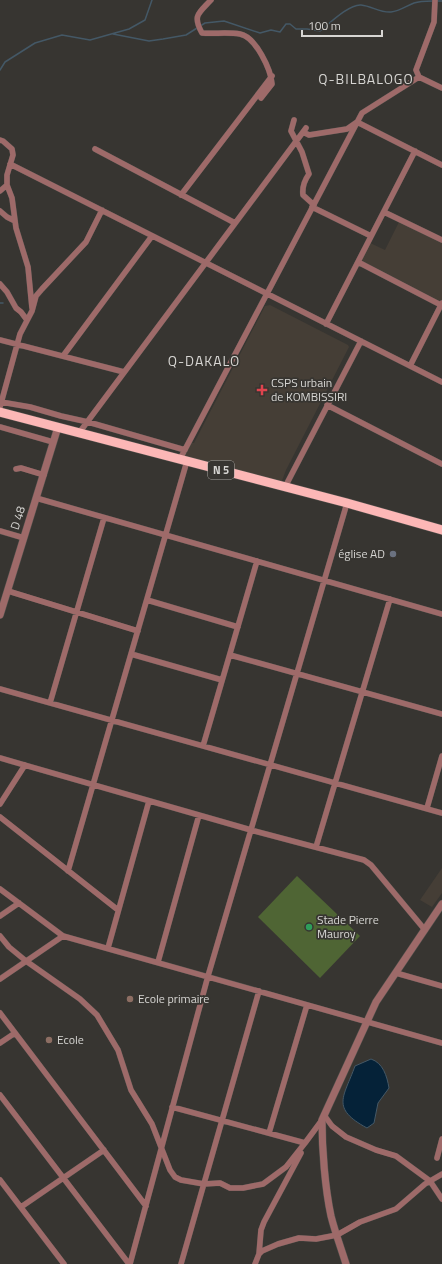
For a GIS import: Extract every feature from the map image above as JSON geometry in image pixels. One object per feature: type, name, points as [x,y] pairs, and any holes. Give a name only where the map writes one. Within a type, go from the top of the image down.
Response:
[{"type":"highway","name":"N 5","points":[[0,412],[347,503],[442,530]]},
{"type":"street","points":[[212,0],[201,11],[196,21],[202,32],[241,34],[253,42],[272,75],[272,84],[261,98]]},
{"type":"street","points":[[435,3],[434,22],[416,70],[420,77],[442,88]]},
{"type":"street","points":[[181,195],[272,75]]},
{"type":"street","points":[[68,871],[165,535],[184,460],[185,450],[362,113],[420,77]]},
{"type":"street","points":[[294,120],[291,131],[302,152],[309,174],[305,180],[302,190],[303,195],[313,206],[371,236]]},
{"type":"street","points":[[79,433],[304,130],[309,135],[347,129],[357,122]]},
{"type":"street","points":[[357,122],[442,165]]},
{"type":"street","points":[[0,140],[12,149],[13,155],[7,175],[7,185],[12,198],[15,221],[28,267],[32,311]]},
{"type":"street","points":[[95,149],[235,223]]},
{"type":"street","points":[[326,324],[415,151]]},
{"type":"street","points":[[10,164],[442,382]]},
{"type":"street","points":[[0,190],[7,185]]},
{"type":"street","points":[[102,210],[86,242],[36,296],[32,311],[20,334],[1,404],[30,407],[185,450]]},
{"type":"street","points":[[0,211],[15,221]]},
{"type":"street","points":[[384,212],[442,240]]},
{"type":"street","points":[[63,356],[152,236]]},
{"type":"street","points":[[358,262],[442,304],[410,366]]},
{"type":"street","points":[[0,284],[8,292],[16,308],[27,320]]},
{"type":"street","points":[[0,340],[124,372]]},
{"type":"street","points":[[285,487],[360,341]]},
{"type":"street","points":[[327,405],[442,464]]},
{"type":"street","points":[[0,427],[54,442]]},
{"type":"street","name":"D 48","points":[[0,616],[58,427]]},
{"type":"street","points":[[16,469],[21,468],[44,475]]},
{"type":"street","points":[[36,498],[442,614]]},
{"type":"street","points":[[129,1264],[208,976],[347,503]]},
{"type":"street","points":[[50,703],[104,518]]},
{"type":"street","points":[[0,531],[24,538]]},
{"type":"street","points":[[203,746],[257,561]]},
{"type":"street","points":[[8,591],[138,631]]},
{"type":"street","points":[[316,847],[390,599]]},
{"type":"street","points":[[146,600],[238,627]]},
{"type":"street","points":[[131,654],[222,680]]},
{"type":"street","points":[[230,655],[442,714]]},
{"type":"street","points":[[0,689],[442,813]]},
{"type":"street","points":[[427,808],[442,756]]},
{"type":"street","points":[[0,758],[251,830],[364,860],[370,865],[425,930]]},
{"type":"street","points":[[0,804],[25,765]]},
{"type":"street","points":[[108,948],[149,801]]},
{"type":"street","points":[[158,962],[199,815]]},
{"type":"street","points":[[0,817],[118,910]]},
{"type":"street","points":[[0,889],[63,936],[442,1043]]},
{"type":"street","points":[[0,916],[19,903]]},
{"type":"street","points":[[0,936],[26,961],[80,999],[97,1015],[118,1050],[131,1090],[152,1124],[170,1170],[175,1177],[181,1180],[204,1184],[220,1183],[230,1188],[243,1188],[263,1184],[286,1167],[305,1143],[323,1117],[376,1002],[442,904]]},
{"type":"street","points":[[0,979],[63,936]]},
{"type":"street","points":[[396,973],[442,986]]},
{"type":"street","points":[[181,1264],[259,991]]},
{"type":"street","points":[[269,1133],[307,1005]]},
{"type":"street","points":[[0,1013],[146,1206]]},
{"type":"street","points":[[0,1043],[15,1033]]},
{"type":"street","points":[[0,1095],[129,1264]]},
{"type":"street","points":[[172,1107],[305,1143]]},
{"type":"street","points":[[323,1117],[346,1137],[376,1150],[396,1156],[430,1181],[442,1199]]},
{"type":"street","points":[[323,1117],[322,1133],[331,1216],[346,1264]]},
{"type":"street","points":[[437,1158],[442,1138]]},
{"type":"street","points":[[255,1264],[259,1254],[261,1230],[264,1222],[288,1179],[305,1143]]},
{"type":"street","points":[[21,1207],[104,1150]]},
{"type":"street","points":[[259,1254],[262,1251],[278,1244],[299,1238],[316,1240],[337,1235],[360,1222],[396,1209],[413,1192],[442,1174]]},
{"type":"street","points":[[0,1180],[64,1264]]},
{"type":"shaded area","points":[[400,220],[442,240],[442,303],[358,262],[368,242],[385,250]]},
{"type":"shaded area","points":[[270,305],[348,345],[349,347],[286,470],[280,486],[180,459],[189,442],[194,443],[265,306]]},
{"type":"shaded area","points":[[442,868],[442,893],[432,907],[420,900]]},
{"type":"green space","name":"Stade Pierre Mauroy","points":[[297,876],[360,936],[320,978],[258,917]]},
{"type":"water","points":[[371,1059],[379,1064],[386,1075],[389,1088],[378,1103],[374,1123],[367,1128],[355,1121],[348,1114],[344,1108],[343,1101],[344,1094],[355,1066]]},
{"type":"waterway","points":[[0,70],[5,62],[35,43],[62,35],[90,40],[129,29],[145,20],[152,0]]},
{"type":"waterway","points":[[113,34],[149,41],[186,35],[205,23],[224,21],[260,33],[271,30],[280,32],[286,24],[290,24],[296,29],[320,31],[345,11],[356,6],[361,5],[391,12],[397,11],[417,2],[442,1]]},
{"type":"place","name":"CSPS urbain de KOMBISSIRI","points":[[262,390]]},
{"type":"place","name":"église AD","points":[[393,554]]},
{"type":"place","name":"Stade Pierre Mauroy","points":[[309,927]]},
{"type":"place","name":"Ecole primaire","points":[[130,999]]},
{"type":"place","name":"Ecole","points":[[49,1040]]},
{"type":"district","name":"Q-BILBALOGO","points":[[366,79]]},
{"type":"district","name":"Q-DAKALO","points":[[204,361]]}]
